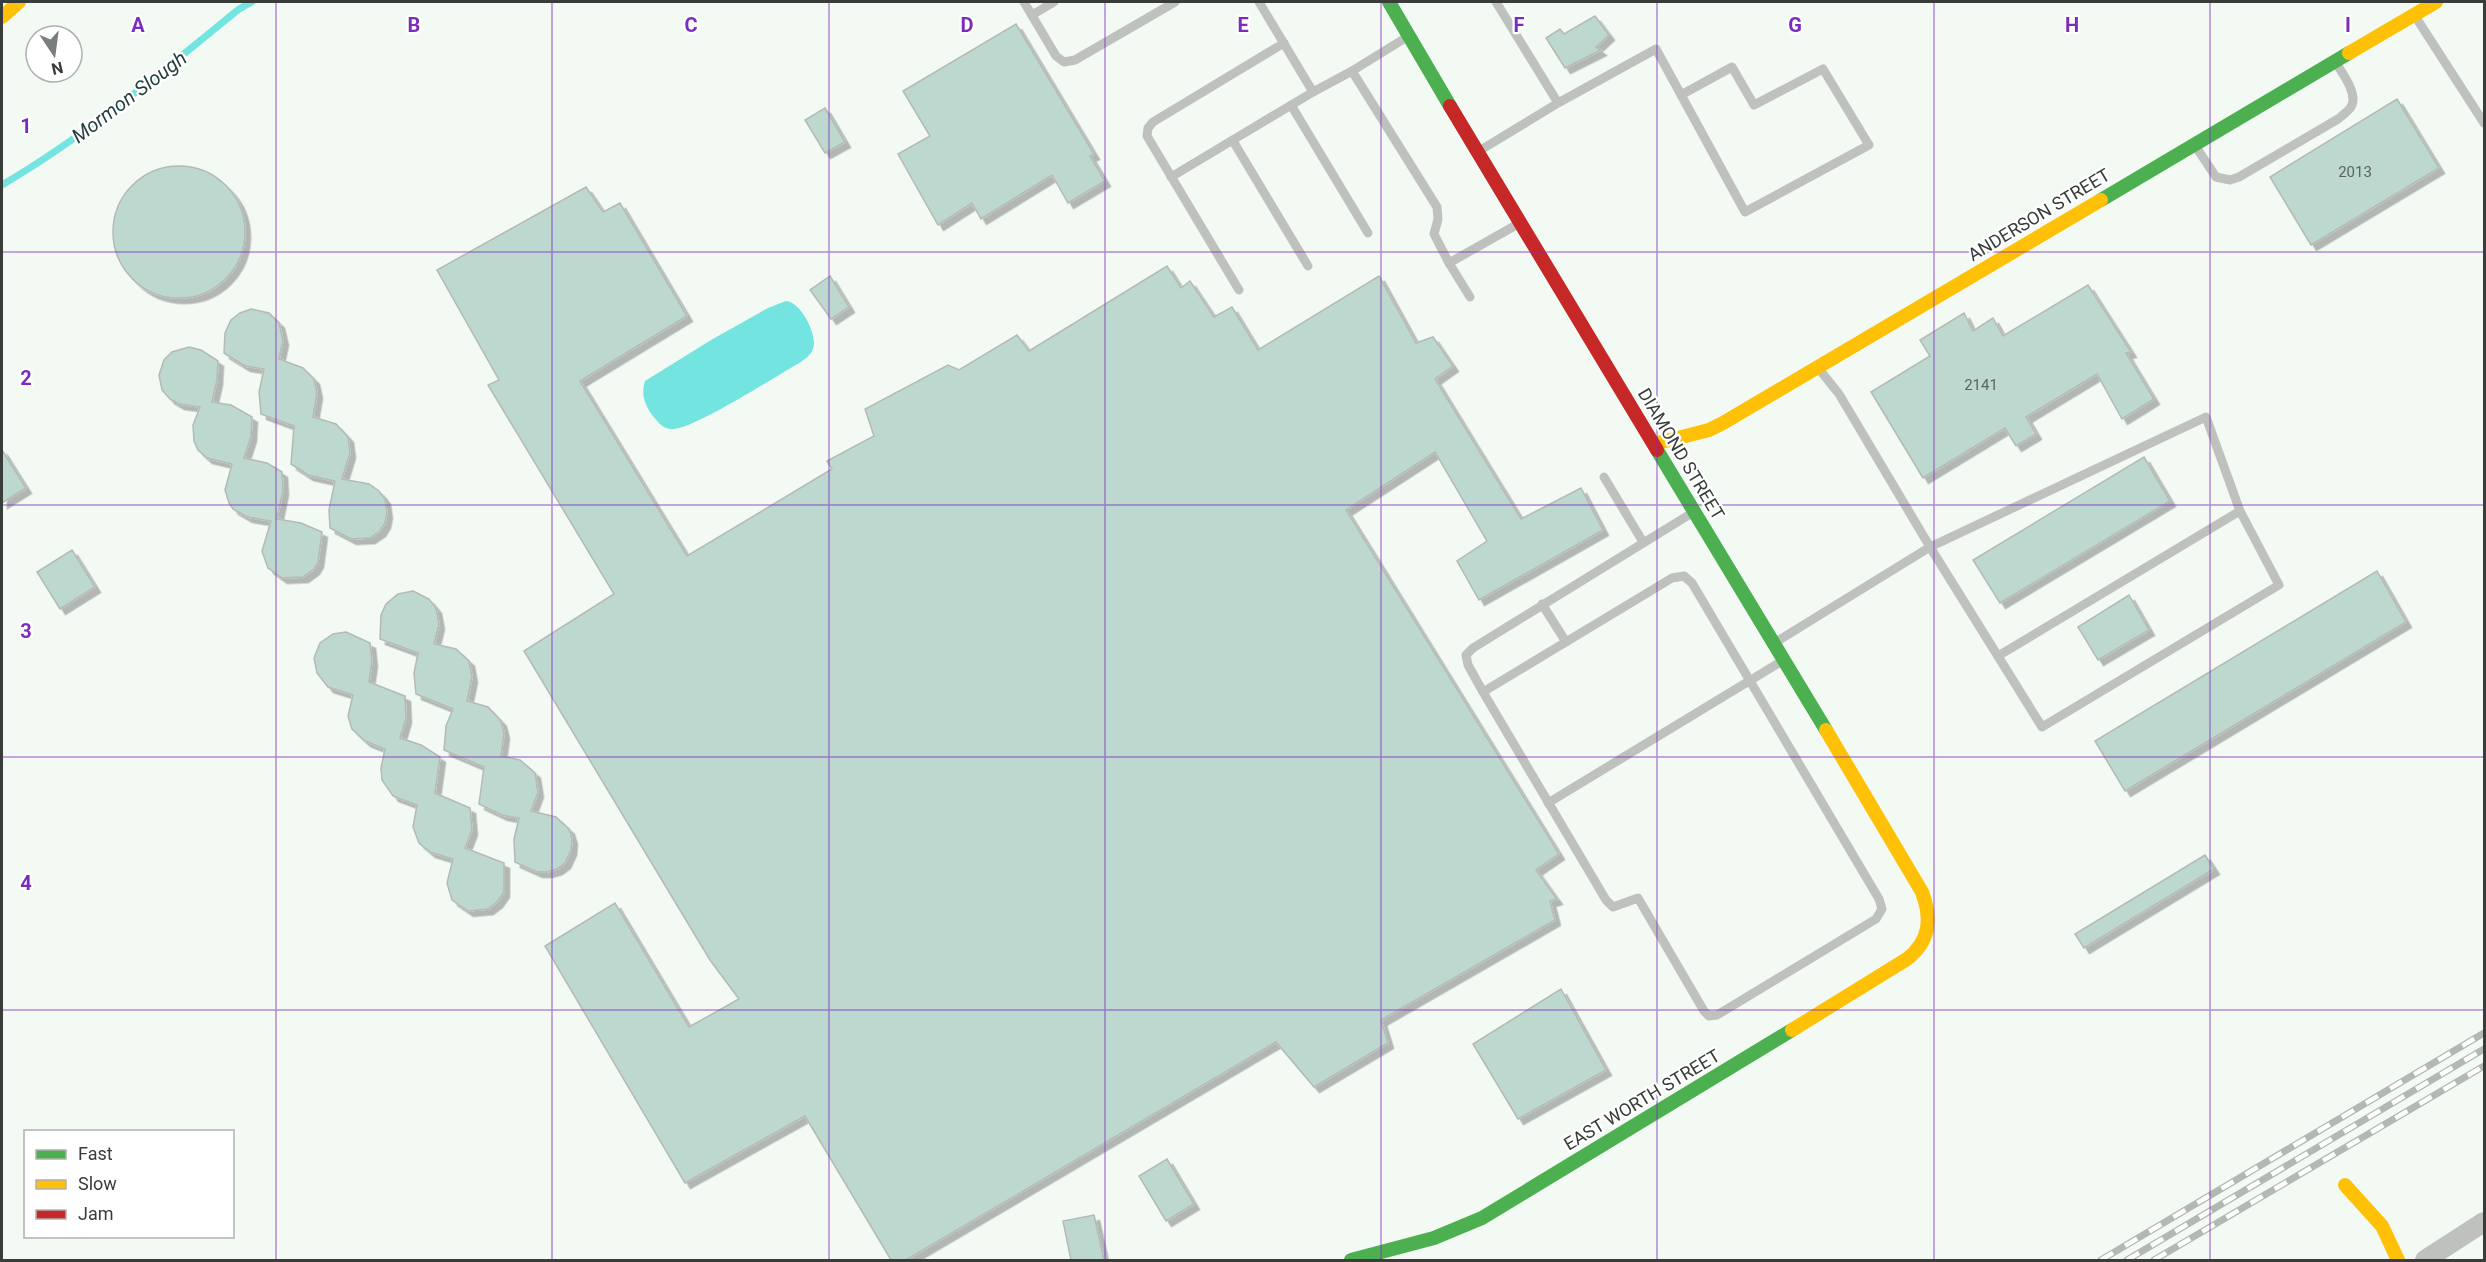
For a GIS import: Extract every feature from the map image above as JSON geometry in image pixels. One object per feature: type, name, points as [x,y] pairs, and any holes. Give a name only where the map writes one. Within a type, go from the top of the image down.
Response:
[{"type":"street","points":[[2,18],[19,2]]},
{"type":"street","name":"DIAMOND STREET","points":[[1389,2],[1922,892],[1928,906],[1926,930]]},
{"type":"street","name":"ANDERSON STREET","points":[[1654,444],[1716,426],[2436,2]]},
{"type":"street","name":"EAST WORTH STREET","points":[[1351,1260],[1432,1239],[1456,1231],[1482,1218],[1888,972],[1923,944],[1926,930]]},
{"type":"street","points":[[2345,1185],[2382,1226],[2398,1260]]},
{"type":"street","points":[[2425,1260],[2484,1222]]},
{"type":"lane","points":[[1024,2],[1056,56],[1064,62],[1075,60],[1175,2]]},
{"type":"lane","points":[[1032,15],[1054,2]]},
{"type":"lane","points":[[1259,2],[1313,92]]},
{"type":"lane","points":[[1496,2],[1558,103]]},
{"type":"lane","points":[[2414,14],[2484,123]]},
{"type":"lane","points":[[1172,177],[1409,36]]},
{"type":"lane","points":[[1239,290],[1147,136],[1148,128],[1153,122],[1284,43]]},
{"type":"lane","points":[[1477,152],[1558,103],[1656,49],[1681,96],[1745,212],[1869,145],[1823,69],[1754,105],[1732,67],[1681,96]]},
{"type":"lane","points":[[2194,144],[2216,177],[2230,180],[2240,177],[2338,119],[2352,107],[2351,91],[2335,61]]},
{"type":"lane","points":[[1352,71],[1437,207],[1438,219],[1434,234],[1470,297]]},
{"type":"lane","points":[[1291,105],[1368,233]]},
{"type":"lane","points":[[1233,141],[1308,266]]},
{"type":"lane","points":[[1449,263],[1520,223]]},
{"type":"lane","points":[[1774,643],[1930,547],[2206,417],[2240,511],[2279,585],[2042,727],[1930,547],[1839,394],[1818,367]]},
{"type":"lane","points":[[1604,477],[1643,542]]},
{"type":"lane","points":[[1998,656],[2240,511]]},
{"type":"lane","points":[[1483,692],[1672,578],[1684,576],[1692,583],[1879,899],[1882,909],[1876,919],[1717,1015],[1709,1016],[1638,898],[1613,907],[1606,900],[1548,803],[1483,692],[1468,665],[1466,655],[1473,648],[1694,512]]},
{"type":"lane","points":[[1542,604],[1566,642]]},
{"type":"lane","points":[[1548,803],[1784,660]]},
{"type":"water","points":[[786,301],[801,311],[812,331],[814,346],[808,356],[734,402],[695,422],[670,429],[658,422],[645,402],[643,390],[645,381],[711,340],[768,308]]},
{"type":"building","points":[[1595,16],[1609,35],[1596,47],[1601,50],[1565,68],[1546,38],[1560,29],[1564,34]]},
{"type":"building","points":[[1016,24],[1094,154],[1090,156],[1105,181],[1068,203],[1052,175],[981,219],[972,203],[938,225],[898,154],[930,136],[903,91]]},
{"type":"building","points":[[2397,99],[2439,168],[2311,245],[2270,177]]},
{"type":"building","points":[[825,108],[845,142],[825,153],[805,120]]},
{"type":"building","points":[[179,166],[204,171],[226,185],[240,207],[245,232],[240,257],[226,279],[204,293],[179,298],[154,293],[132,279],[118,257],[113,232],[118,207],[132,185],[154,171]]},
{"type":"building","points":[[586,187],[603,212],[620,203],[687,316],[580,381],[687,556],[832,469],[827,461],[874,436],[865,409],[948,365],[959,370],[1017,335],[1029,351],[1167,266],[1181,288],[1190,281],[1214,317],[1232,307],[1258,350],[1379,276],[1416,343],[1433,337],[1453,366],[1435,379],[1521,519],[1581,488],[1603,530],[1479,600],[1457,561],[1487,541],[1435,452],[1346,510],[1559,854],[1536,870],[1557,899],[1550,901],[1555,920],[1381,1020],[1388,1043],[1314,1087],[1276,1042],[906,1260],[891,1260],[805,1116],[685,1183],[545,946],[615,903],[689,1027],[739,999],[710,960],[524,651],[614,594],[488,385],[499,380],[437,270]]},
{"type":"building","points":[[830,276],[849,307],[831,319],[810,290]]},
{"type":"building","points":[[2088,285],[2131,352],[2126,353],[2154,399],[2122,419],[2097,374],[2026,417],[2036,434],[2016,446],[2005,428],[1923,478],[1871,392],[1930,356],[1920,340],[1964,313],[1973,331],[1993,318],[2003,336]]},
{"type":"building","points":[[251,309],[269,313],[279,323],[283,340],[279,359],[303,368],[314,379],[317,393],[313,417],[336,424],[348,437],[350,453],[342,479],[369,484],[385,499],[387,513],[385,523],[380,531],[370,538],[351,539],[330,528],[329,510],[335,481],[308,475],[291,464],[294,426],[261,414],[259,392],[264,369],[245,366],[224,353],[225,333],[231,320]]},
{"type":"building","points":[[189,347],[201,350],[218,361],[212,402],[231,405],[252,417],[251,436],[244,458],[267,463],[282,472],[283,490],[277,519],[301,523],[322,532],[318,562],[314,569],[303,577],[282,578],[268,568],[262,551],[271,521],[247,517],[233,509],[225,490],[232,464],[207,458],[198,450],[194,441],[193,425],[200,407],[179,404],[170,399],[162,390],[159,375],[164,360],[172,352]]},
{"type":"building","points":[[2,450],[26,488],[2,503]]},
{"type":"building","points":[[2144,457],[2170,501],[2000,603],[1973,560]]},
{"type":"building","points":[[72,550],[95,587],[60,609],[37,572]]},
{"type":"building","points":[[2377,571],[2406,622],[2125,791],[2095,741]]},
{"type":"building","points":[[413,591],[429,599],[436,608],[439,624],[434,644],[456,649],[469,661],[472,677],[467,701],[488,707],[501,721],[504,733],[501,756],[520,760],[535,773],[538,792],[531,811],[556,817],[569,829],[572,839],[571,850],[565,863],[557,869],[537,872],[515,862],[514,839],[519,818],[502,815],[479,804],[484,767],[444,750],[446,726],[453,709],[416,694],[414,673],[418,653],[380,639],[381,615],[386,604],[398,594]]},
{"type":"building","points":[[2129,595],[2149,630],[2098,660],[2078,627]]},
{"type":"building","points":[[346,632],[370,643],[372,661],[369,682],[405,696],[406,718],[400,738],[421,745],[440,757],[435,793],[470,808],[472,830],[465,848],[504,863],[504,892],[488,909],[468,911],[452,900],[447,883],[453,859],[430,852],[419,843],[413,827],[417,805],[393,796],[382,780],[381,768],[385,749],[365,741],[352,729],[348,716],[353,695],[328,687],[317,673],[314,658],[320,643],[333,634]]},
{"type":"building","points":[[2205,855],[2214,869],[2084,948],[2075,934]]},
{"type":"building","points":[[1561,989],[1606,1070],[1518,1119],[1473,1044]]},
{"type":"building","points":[[1167,1159],[1194,1204],[1166,1221],[1139,1176]]},
{"type":"building","points":[[1094,1215],[1104,1260],[1071,1260],[1063,1221]]},
{"type":"waterway","name":"Mormon Slough","points":[[2,185],[94,124],[239,9],[252,2]]},
{"type":"railway","points":[[2101,1260],[2484,1033]]},
{"type":"railway","points":[[2127,1260],[2484,1049]]},
{"type":"railway","points":[[2154,1260],[2484,1066]]},
{"type":"traffic: fast","points":[[1389,2],[1450,106]]},
{"type":"traffic: fast","points":[[2101,200],[2349,53]]},
{"type":"traffic: fast","points":[[1657,450],[1826,730]]},
{"type":"traffic: fast","points":[[1351,1260],[1434,1238],[1482,1218],[1792,1030]]},
{"type":"traffic: slow","points":[[2,17],[19,2]]},
{"type":"traffic: slow","points":[[2349,53],[2436,2]]},
{"type":"traffic: slow","points":[[1654,444],[1709,430],[1723,423],[2101,200]]},
{"type":"traffic: slow","points":[[1792,1030],[1907,959],[1920,945],[1927,929],[1927,911],[1922,892],[1826,730]]},
{"type":"traffic: slow","points":[[2345,1185],[2382,1226],[2398,1260]]},
{"type":"traffic: jam","points":[[1450,106],[1657,450]]}]
